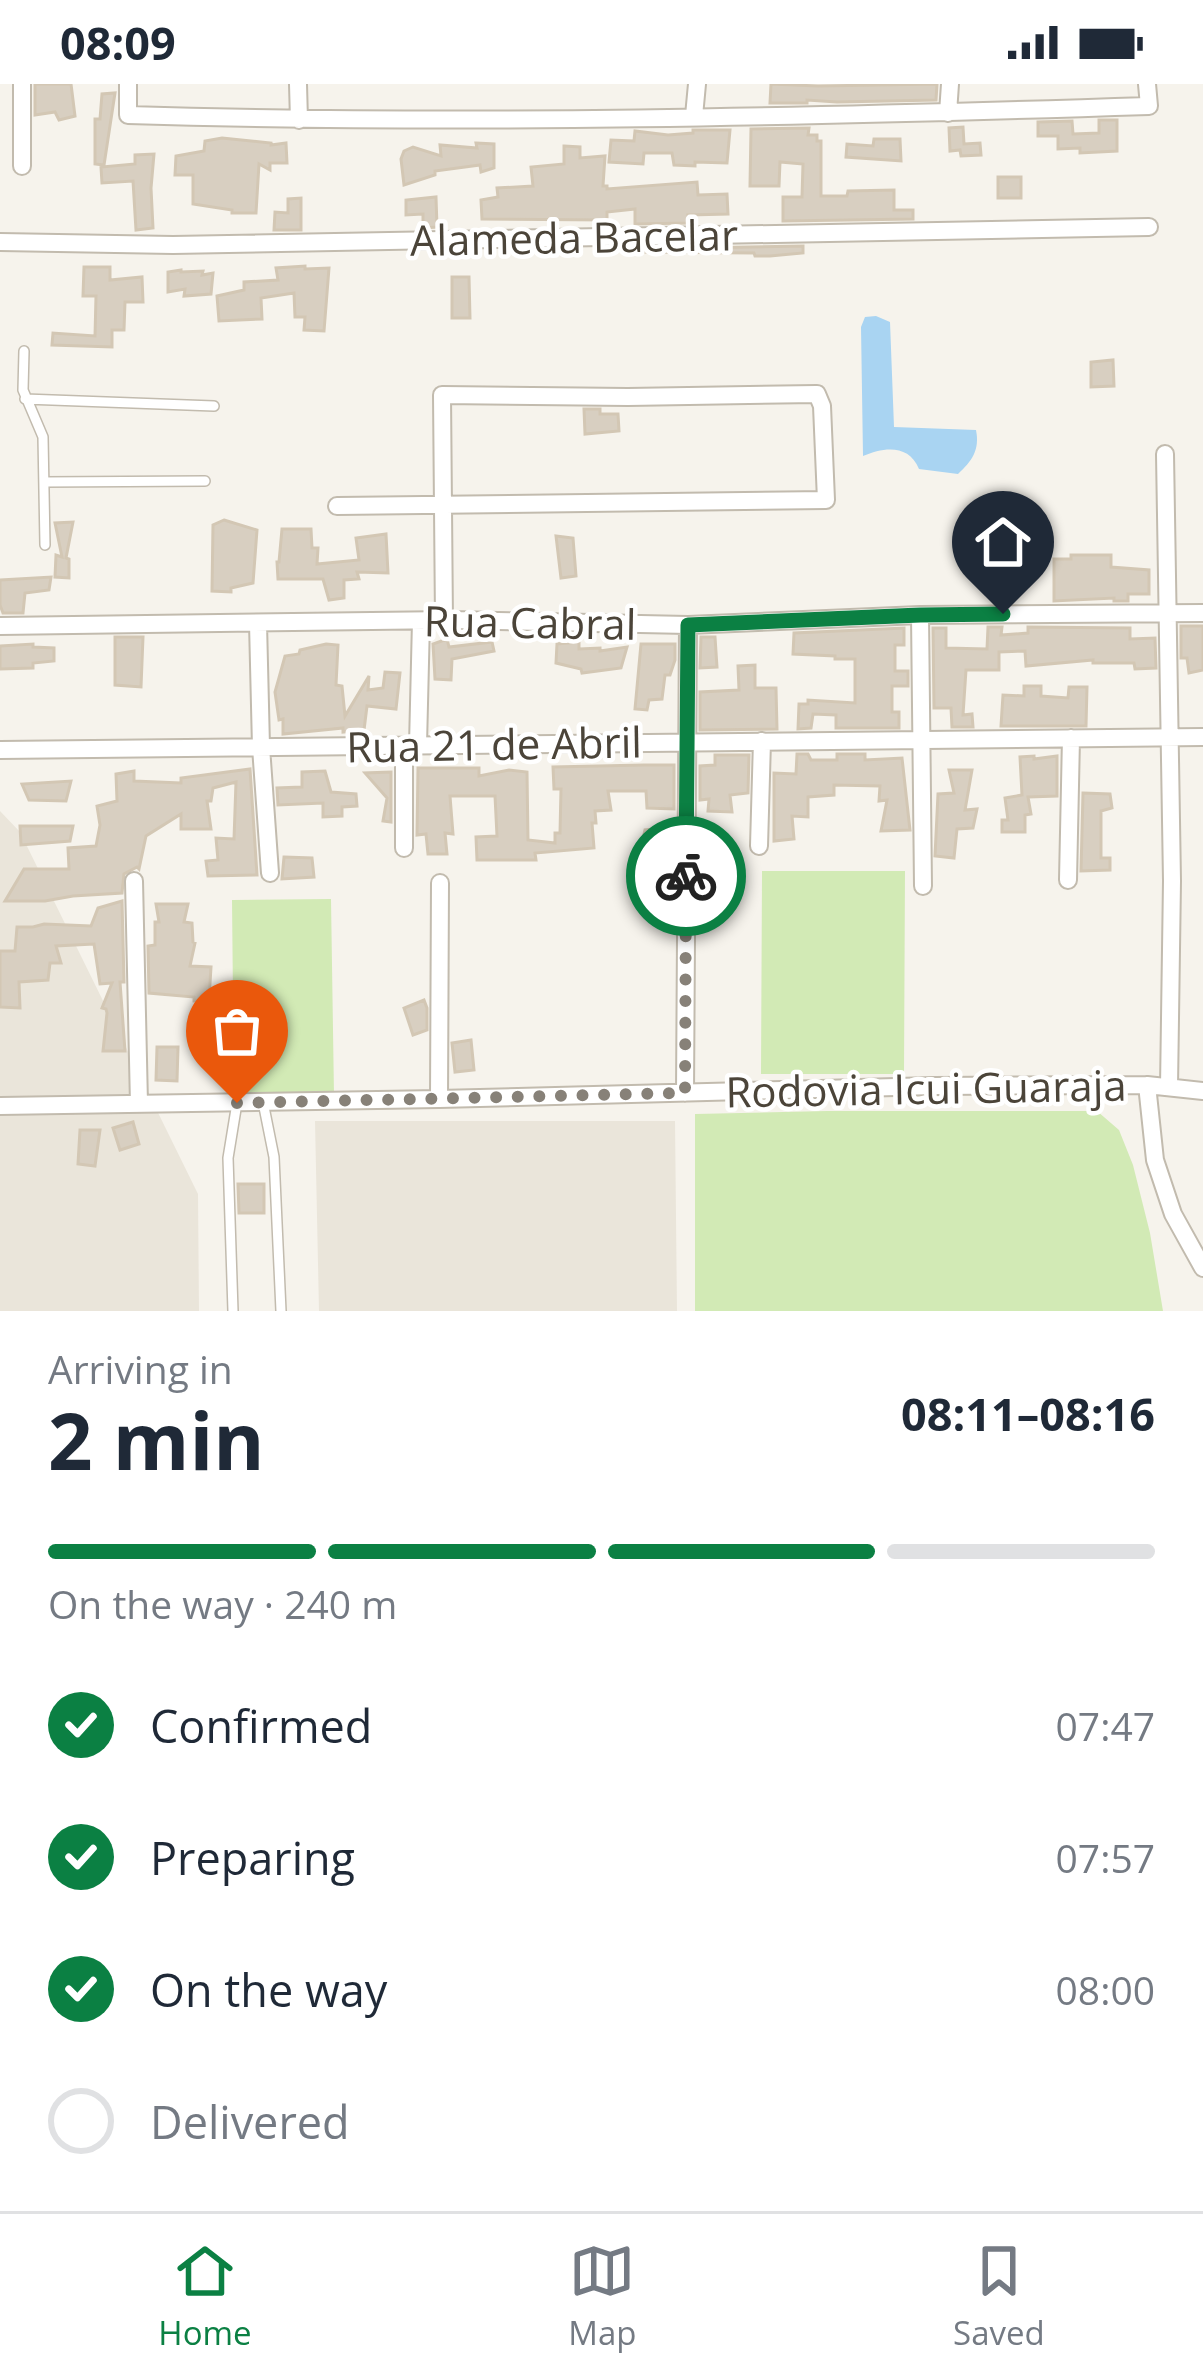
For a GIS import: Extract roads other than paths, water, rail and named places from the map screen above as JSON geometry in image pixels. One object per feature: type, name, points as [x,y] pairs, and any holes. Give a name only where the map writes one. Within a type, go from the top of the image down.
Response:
[{"type":"street","points":[[22,84],[22,166]]},
{"type":"street","points":[[128,84],[128,115],[299,120],[948,113],[1149,106],[1148,84]]},
{"type":"street","points":[[298,84],[299,120]]},
{"type":"street","points":[[694,116],[697,84]]},
{"type":"street","points":[[948,113],[950,84]]},
{"type":"street","name":"Alameda Bacelar","points":[[0,242],[220,244],[1149,227]]},
{"type":"street","points":[[337,506],[445,506],[826,500],[822,406],[817,394],[442,395],[445,506],[444,621]]},
{"type":"street","points":[[1165,454],[1172,881],[1169,1087]]},
{"type":"street","name":"Rua Cabral","points":[[0,626],[421,621],[688,625],[920,615],[1203,613]]},
{"type":"street","points":[[920,615],[923,886]]},
{"type":"street","points":[[404,848],[421,621]]},
{"type":"street","points":[[258,623],[270,873]]},
{"type":"street","points":[[685,1093],[688,625]]},
{"type":"street","name":"Rua 21 de Abril","points":[[0,750],[1203,737]]},
{"type":"street","points":[[1068,880],[1071,738]]},
{"type":"street","points":[[759,846],[762,742]]},
{"type":"street","points":[[134,881],[139,1104]]},
{"type":"street","points":[[439,1099],[440,883]]},
{"type":"street","points":[[1147,1085],[1155,1160],[1173,1214],[1203,1268]]},
{"type":"street","name":"Rodovia Icui Guaraja","points":[[0,1106],[934,1086],[1147,1085],[1203,1091]]},
{"type":"lane","points":[[24,351],[25,399],[44,436],[45,545]]},
{"type":"lane","points":[[25,399],[214,406]]},
{"type":"lane","points":[[45,482],[205,481]]},
{"type":"lane","points":[[263,1102],[274,1157],[281,1311]]},
{"type":"lane","points":[[233,1311],[228,1158],[237,1103]]},
{"type":"water","points":[[865,317],[890,322],[894,427],[976,430],[974,455],[958,474],[919,469],[909,455],[895,450],[863,456],[861,327]]}]
